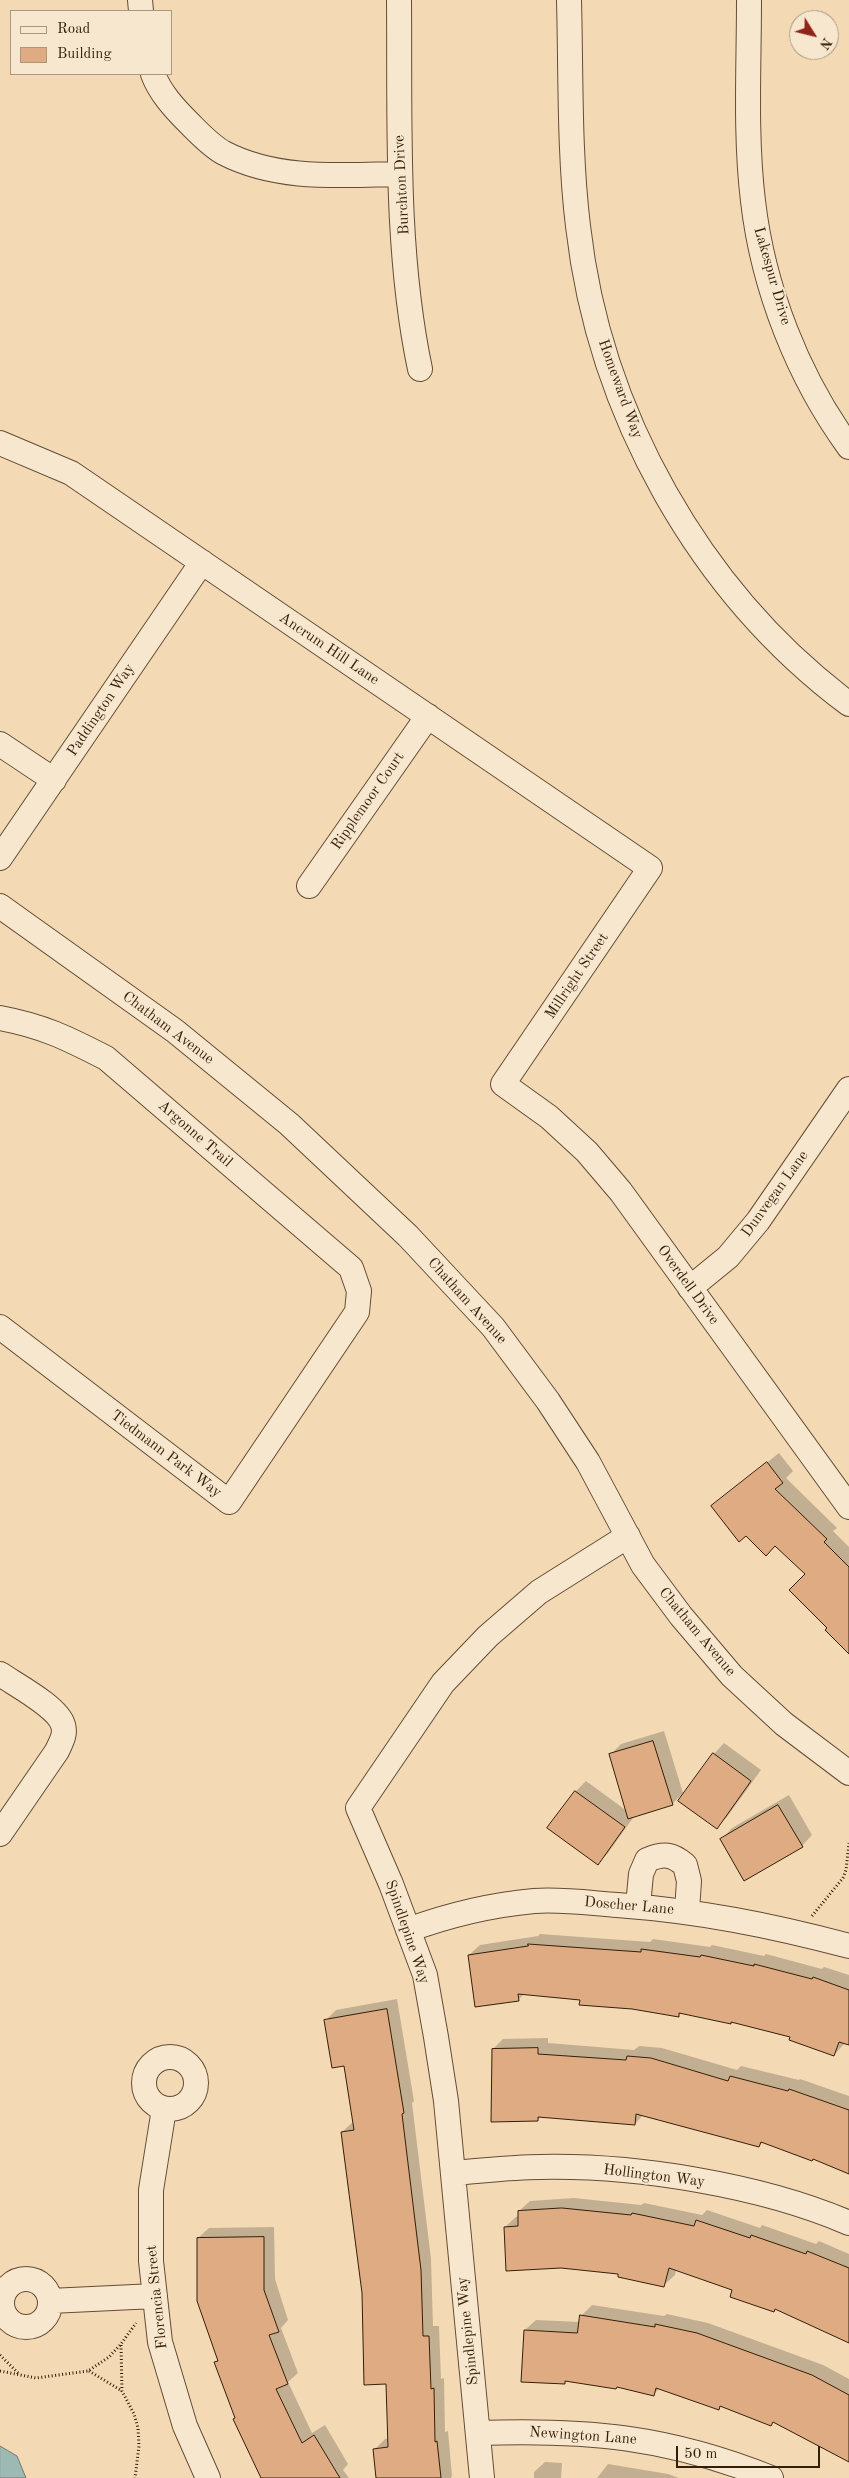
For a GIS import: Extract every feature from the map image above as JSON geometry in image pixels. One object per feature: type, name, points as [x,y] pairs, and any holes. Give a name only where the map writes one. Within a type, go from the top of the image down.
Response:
[{"type":"street","name":"Burchton Drive","points":[[399,0],[400,174],[411,325],[420,369]]},
{"type":"street","name":"Homeward Way","points":[[569,0],[574,183],[578,228],[585,273],[600,334],[618,391],[660,485],[687,531],[716,571],[768,630],[806,669],[849,704]]},
{"type":"street","name":"Lakespur Drive","points":[[749,0],[749,135],[753,201],[760,243],[793,348],[810,383],[849,447]]},
{"type":"street","points":[[154,75],[173,107],[198,132],[222,152],[255,166],[288,173],[319,175],[400,174]]},
{"type":"street","name":"Ancrum Hill Lane","points":[[0,443],[71,473],[650,868]]},
{"type":"street","name":"Paddington Way","points":[[0,858],[202,562]]},
{"type":"street","name":"Ripplemoor Court","points":[[309,886],[428,716]]},
{"type":"street","points":[[0,744],[54,780]]},
{"type":"street","name":"Millright Street","points":[[503,1084],[650,868]]},
{"type":"street","name":"Chatham Avenue","points":[[0,906],[175,1031],[289,1124],[408,1236],[493,1327],[548,1401],[588,1462],[643,1565],[670,1602],[732,1676],[784,1724],[849,1773]]},
{"type":"street","name":"Argonne Trail","points":[[0,1018],[35,1025],[67,1037],[106,1058],[351,1268],[360,1291]]},
{"type":"street","name":"Overdell Drive","points":[[503,1084],[549,1117],[587,1152],[621,1192],[847,1502]]},
{"type":"street","name":"Dunvegan Lane","points":[[690,1288],[728,1257],[758,1221],[849,1089]]},
{"type":"street","name":"Tiedmann Park Way","points":[[0,1327],[229,1502],[357,1312],[360,1291]]},
{"type":"street","name":"Spindlepine Way","points":[[482,2478],[446,2100],[436,2036],[424,1975],[391,1884],[358,1808],[444,1682],[488,1636],[539,1592],[628,1536]]},
{"type":"street","points":[[0,1674],[56,1713],[63,1724],[64,1736],[57,1751],[0,1834]]},
{"type":"street","points":[[638,1906],[641,1874],[647,1860],[660,1855],[674,1855],[686,1864],[689,1881],[687,1911]]},
{"type":"street","name":"Doscher Lane","points":[[408,1930],[447,1916],[493,1906],[535,1901],[638,1906],[687,1911],[787,1929],[849,1946]]},
{"type":"street","name":"Florencia Street","points":[[164,2109],[151,2190],[151,2261],[160,2342],[185,2426],[208,2478]]},
{"type":"street","name":"Hollington Way","points":[[453,2173],[540,2167],[663,2175],[741,2189],[832,2216],[849,2223]]},
{"type":"street","points":[[24,2279],[42,2285],[48,2292],[50,2301],[49,2311],[45,2319],[37,2325],[28,2327],[10,2322],[1,2302],[8,2288],[15,2282],[24,2279]]},
{"type":"street","points":[[50,2301],[155,2296]]},
{"type":"street","name":"Newington Lane","points":[[478,2433],[532,2431],[590,2433],[643,2440],[711,2456],[771,2478]]},
{"type":"path","points":[[806,1914],[812,1916],[816,1913],[843,1878],[849,1843]]},
{"type":"path","points":[[0,2371],[36,2378],[88,2371],[99,2365],[122,2344],[155,2296]]},
{"type":"path","points":[[122,2344],[122,2391],[134,2414],[138,2428],[139,2446],[135,2478]]},
{"type":"path","points":[[0,2355],[20,2376]]},
{"type":"path","points":[[88,2371],[122,2391]]},
{"type":"water","points":[[0,2446],[17,2456],[26,2478],[0,2478]]},
{"type":"building","points":[[767,1462],[783,1483],[775,1489],[827,1539],[824,1542],[849,1567],[849,1654],[825,1630],[827,1628],[789,1590],[805,1574],[775,1546],[766,1556],[746,1536],[739,1542],[711,1506]]},
{"type":"building","points":[[653,1741],[673,1805],[628,1819],[609,1754]]},
{"type":"building","points":[[713,1753],[751,1781],[717,1829],[678,1801]]},
{"type":"building","points":[[575,1791],[625,1827],[598,1865],[547,1828]]},
{"type":"building","points":[[778,1805],[803,1847],[744,1881],[720,1839]]},
{"type":"building","points":[[528,1944],[641,1952],[641,1949],[700,1957],[701,1955],[754,1966],[754,1964],[812,1979],[813,1977],[849,1990],[849,2045],[839,2042],[834,2056],[789,2040],[790,2037],[731,2022],[731,2024],[679,2013],[679,2017],[632,2009],[579,2005],[580,2000],[518,1994],[519,2001],[475,2007],[468,1955],[528,1946]]},
{"type":"building","points":[[387,2009],[404,2113],[402,2114],[421,2270],[423,2336],[429,2336],[431,2389],[434,2388],[435,2442],[437,2441],[441,2478],[376,2478],[373,2449],[388,2447],[386,2384],[364,2385],[362,2293],[341,2132],[354,2130],[344,2066],[332,2068],[324,2020]]},
{"type":"building","points":[[538,2048],[538,2054],[626,2060],[627,2056],[651,2058],[728,2081],[730,2076],[788,2091],[789,2089],[849,2110],[849,2174],[813,2159],[812,2161],[761,2142],[759,2147],[636,2114],[635,2125],[538,2117],[538,2121],[491,2122],[492,2049]]},
{"type":"building","points":[[562,2208],[631,2215],[632,2213],[694,2226],[696,2220],[750,2238],[751,2235],[806,2254],[807,2251],[849,2268],[849,2343],[775,2309],[774,2312],[730,2297],[732,2290],[669,2268],[664,2287],[618,2277],[618,2274],[561,2268],[506,2271],[504,2227],[518,2226],[518,2211]]},
{"type":"building","points":[[264,2237],[264,2290],[279,2332],[269,2335],[288,2384],[276,2389],[302,2443],[314,2435],[340,2478],[261,2478],[233,2419],[235,2418],[214,2362],[218,2361],[197,2301],[197,2238]]},
{"type":"building","points":[[580,2315],[655,2327],[655,2324],[697,2333],[812,2375],[849,2395],[849,2462],[773,2422],[771,2426],[720,2406],[719,2410],[656,2388],[654,2396],[617,2387],[616,2389],[565,2381],[565,2384],[521,2382],[524,2330],[577,2333]]}]
